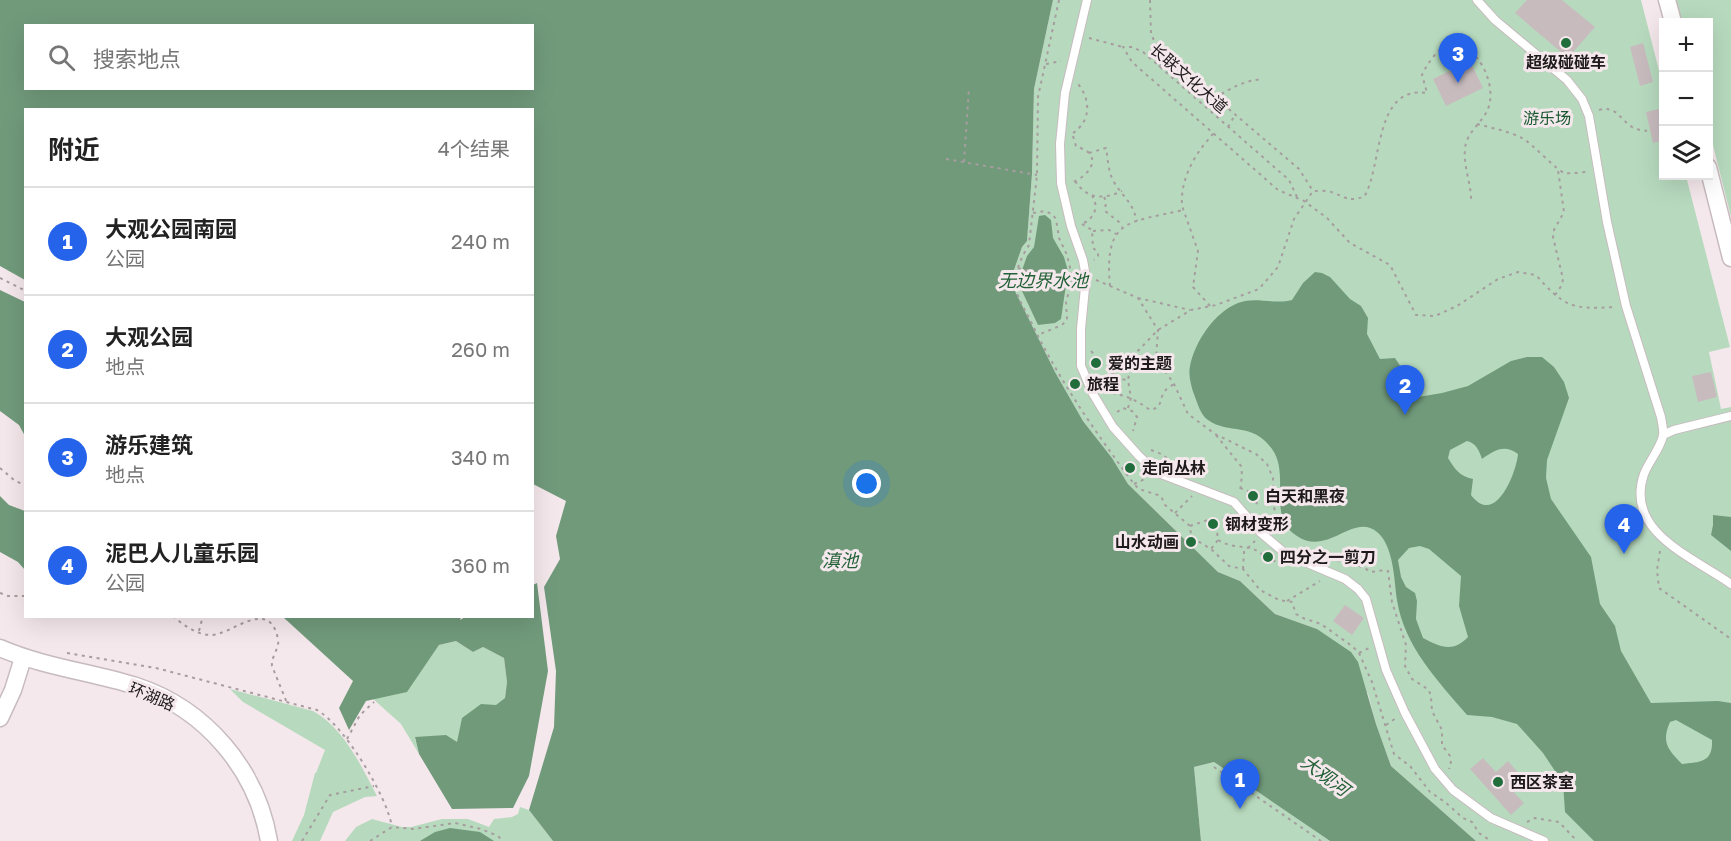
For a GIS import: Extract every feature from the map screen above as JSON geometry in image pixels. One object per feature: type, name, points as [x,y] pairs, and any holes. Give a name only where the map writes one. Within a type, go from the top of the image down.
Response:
[{"type":"street","points":[[1667,0],[1672,18]]},
{"type":"street","points":[[1711,180],[1731,258]]},
{"type":"street","name":"环湖路","points":[[0,648],[23,658],[136,687],[170,700],[197,719],[225,744],[243,770],[258,799],[270,841]]},
{"type":"street","points":[[0,718],[14,690],[23,658]]},
{"type":"lane","points":[[1087,0],[1065,93],[1060,139],[1061,183],[1086,277],[1081,346],[1082,366],[1093,394],[1110,421],[1139,456],[1156,472],[1236,505],[1277,548],[1290,556],[1345,579],[1358,589],[1366,599],[1391,681],[1425,751],[1444,780],[1453,790],[1491,818],[1544,841]]},
{"type":"lane","points":[[1477,0],[1494,20],[1567,80],[1582,99],[1589,115],[1607,222],[1626,306],[1661,417],[1663,435],[1645,472],[1640,492],[1648,522],[1662,539],[1731,584]]},
{"type":"lane","points":[[1663,435],[1674,430],[1731,416]]},
{"type":"path","points":[[1059,0],[1038,97],[1037,175],[1029,245],[1018,268],[1017,292],[1038,335],[1073,400],[1134,484],[1139,489],[1161,496],[1165,505],[1190,526],[1191,535],[1196,540],[1211,549],[1229,566],[1243,569],[1260,590],[1279,600],[1292,602],[1296,614],[1321,624],[1352,646],[1359,653],[1372,682],[1394,754],[1410,766],[1430,792],[1462,818],[1472,822],[1479,833],[1491,841]]},
{"type":"path","points":[[1150,0],[1151,33],[1154,41],[1215,98],[1299,169],[1313,191]]},
{"type":"path","points":[[1078,33],[1123,47]]},
{"type":"path","points":[[1313,191],[1332,192],[1351,200],[1364,196],[1371,185],[1384,121],[1392,108],[1406,94],[1427,93],[1422,75],[1430,60],[1449,43],[1456,42],[1479,58],[1490,84],[1487,112],[1470,133],[1465,146],[1471,203]]},
{"type":"path","name":"长联文化大道","points":[[1123,47],[1132,47],[1143,52],[1289,180],[1297,196],[1279,190],[1131,62],[1123,47]]},
{"type":"path","points":[[1159,67],[1168,54]]},
{"type":"path","points":[[1046,63],[1073,60]]},
{"type":"path","points":[[1060,139],[1072,134],[1084,123],[1087,103],[1081,87],[1069,76]]},
{"type":"path","points":[[1215,98],[1234,86],[1262,79]]},
{"type":"path","points":[[964,162],[969,88]]},
{"type":"path","points":[[1589,115],[1605,108],[1617,111],[1634,129],[1647,131]]},
{"type":"path","points":[[1228,127],[1235,115]]},
{"type":"path","points":[[1477,124],[1523,138],[1543,153],[1558,170],[1565,173],[1599,171]]},
{"type":"path","points":[[1210,306],[1193,286],[1198,251],[1182,199],[1191,166],[1201,148],[1214,133]]},
{"type":"path","points":[[1061,183],[1075,182],[1089,170],[1092,162],[1089,153],[1076,146],[1072,134]]},
{"type":"path","points":[[1089,153],[1106,148],[1114,182],[1134,208],[1137,221]]},
{"type":"path","points":[[946,159],[1037,175]]},
{"type":"path","points":[[1555,295],[1563,279],[1553,237],[1554,230],[1564,212],[1558,170]]},
{"type":"path","points":[[1075,182],[1083,192],[1092,196],[1104,197],[1122,191]]},
{"type":"path","points":[[1128,408],[1131,398],[1128,380],[1132,357],[1158,330],[1191,310],[1216,305],[1259,289],[1278,267],[1294,219],[1304,201],[1313,191]]},
{"type":"path","points":[[1084,264],[1094,261],[1098,256],[1092,243],[1092,232],[1082,224],[1088,220],[1096,207],[1092,196]]},
{"type":"path","points":[[1297,196],[1327,218],[1350,243],[1390,265],[1416,315],[1435,316],[1457,306],[1498,279],[1518,272],[1536,275],[1567,304],[1590,309],[1626,306]]},
{"type":"path","points":[[1104,197],[1105,211],[1122,227]]},
{"type":"path","points":[[1110,286],[1109,260],[1116,234],[1122,227],[1137,221],[1184,210]]},
{"type":"path","points":[[1033,213],[1044,211],[1052,214],[1056,219],[1059,238],[1071,267],[1073,280],[1066,301],[1067,320],[1062,325],[1038,335]]},
{"type":"path","points":[[1092,232],[1102,229],[1116,234]]},
{"type":"path","points":[[1018,268],[1049,276],[1049,282],[1071,289]]},
{"type":"path","points":[[1086,277],[1137,298],[1191,310]]},
{"type":"path","points":[[0,278],[24,290]]},
{"type":"path","points":[[1137,298],[1158,330],[1156,358],[1173,384],[1188,414],[1215,434],[1256,454],[1267,464],[1273,478],[1273,503],[1282,535],[1277,548]]},
{"type":"path","points":[[1081,346],[1094,353],[1098,362],[1111,369],[1115,378],[1113,393]]},
{"type":"path","points":[[1115,378],[1128,380]]},
{"type":"path","points":[[1093,394],[1113,393],[1131,398],[1150,410],[1161,404],[1165,391],[1173,384]]},
{"type":"path","points":[[1110,421],[1118,411],[1128,408]]},
{"type":"path","points":[[1128,408],[1137,417],[1134,436]]},
{"type":"path","points":[[1190,526],[1208,520],[1216,523],[1231,516],[1239,496],[1242,475],[1240,466],[1215,434]]},
{"type":"path","points":[[1145,448],[1163,455],[1170,462],[1172,471],[1169,477]]},
{"type":"path","points":[[0,468],[24,485]]},
{"type":"path","points":[[1240,488],[1250,491],[1256,498],[1257,504],[1248,517]]},
{"type":"path","points":[[1175,513],[1189,501],[1197,489]]},
{"type":"path","points":[[1211,549],[1218,540],[1216,523]]},
{"type":"path","points":[[1243,569],[1244,552],[1261,533]]},
{"type":"path","points":[[1662,539],[1657,570],[1659,588],[1731,639]]},
{"type":"path","points":[[1218,540],[1227,545],[1249,547],[1261,552],[1269,561],[1321,549],[1329,552],[1332,559],[1339,559],[1366,568],[1371,572],[1385,570],[1388,572],[1392,602],[1406,645],[1405,666],[1412,679],[1429,690],[1432,711],[1442,729],[1442,745],[1450,756],[1451,764],[1444,780]]},
{"type":"path","points":[[1287,601],[1310,585],[1320,582],[1325,570]]},
{"type":"path","points":[[0,594],[24,596]]},
{"type":"path","points":[[176,618],[198,632],[212,635],[223,634],[247,620],[258,618],[269,623],[278,638],[278,644],[271,660],[272,666],[287,703]]},
{"type":"path","points":[[198,632],[202,618]]},
{"type":"path","points":[[68,651],[156,668],[317,710],[326,715],[347,740],[383,801],[392,827]]},
{"type":"path","points":[[347,740],[360,715],[374,702]]},
{"type":"path","points":[[1214,767],[1321,841]]},
{"type":"path","points":[[302,841],[330,795],[375,786]]},
{"type":"path","points":[[1511,828],[1535,818],[1545,821],[1552,820],[1559,822],[1578,841]]},
{"type":"path","points":[[369,841],[392,827],[413,829],[455,823],[481,829],[498,836],[503,841]]},
{"type":"green space","name":"游乐场","points":[[1053,0],[1641,0],[1659,70],[1659,180],[1687,180],[1730,347],[1709,352],[1721,409],[1731,407],[1731,841],[1476,841],[1391,766],[1368,694],[1317,629],[1275,614],[1240,581],[1218,572],[1128,484],[1112,458],[1083,421],[1055,372],[1014,289],[1014,270],[1022,247],[1027,241],[1032,174],[1034,89]]},
{"type":"green space","points":[[1676,0],[1731,0],[1731,217],[1713,145],[1713,18],[1681,18]]},
{"type":"green space","points":[[456,641],[473,652],[483,647],[504,658],[507,682],[505,698],[457,743],[415,738],[419,754],[401,724],[372,698],[407,691],[439,645]]},
{"type":"green space","points":[[230,689],[313,711],[324,718],[351,749],[377,796],[365,797],[333,812],[320,841],[292,841],[304,815],[315,773],[325,750],[243,702]]},
{"type":"green space","points":[[1214,762],[1330,841],[1201,841],[1194,767]]},
{"type":"green space","points":[[520,807],[529,810],[553,841],[345,841],[356,827],[372,819],[402,827],[411,827],[442,819],[468,819],[489,827],[494,819],[518,814]]},
{"type":"water","name":"滇池","points":[[0,0],[1053,0],[1034,89],[1032,174],[1027,241],[1022,247],[1014,270],[1014,289],[1055,372],[1083,421],[1112,458],[1128,484],[1218,572],[1240,581],[1275,614],[1317,629],[1351,652],[1358,662],[1391,766],[1476,841],[1330,841],[1214,762],[1194,767],[1201,841],[553,841],[529,810],[554,727],[556,671],[544,587],[560,559],[556,536],[566,501],[534,485],[534,108],[24,108],[24,279],[0,266]]},
{"type":"water","name":"无边界水池","points":[[1045,215],[1051,220],[1053,238],[1064,257],[1068,271],[1061,319],[1055,323],[1038,325],[1020,284],[1027,256],[1034,247],[1039,216]]},
{"type":"water","points":[[1315,272],[1322,273],[1330,277],[1350,299],[1361,306],[1368,318],[1367,334],[1380,359],[1395,358],[1401,367],[1401,381],[1412,398],[1468,386],[1511,361],[1527,357],[1542,357],[1554,367],[1564,382],[1569,398],[1547,460],[1546,478],[1551,499],[1591,557],[1600,604],[1615,626],[1621,651],[1651,703],[1718,701],[1731,703],[1731,841],[1594,841],[1565,812],[1563,783],[1543,753],[1517,724],[1492,717],[1467,715],[1424,662],[1407,633],[1401,617],[1390,554],[1383,538],[1368,527],[1359,527],[1330,539],[1308,541],[1297,536],[1288,528],[1280,507],[1280,471],[1272,449],[1257,435],[1224,427],[1208,420],[1200,410],[1190,381],[1189,370],[1201,337],[1222,313],[1245,301],[1292,300],[1303,283]],"holes":[[[1467,441],[1477,447],[1482,459],[1500,449],[1508,449],[1518,454],[1509,484],[1503,494],[1488,505],[1480,503],[1471,495],[1473,479],[1458,472],[1448,458],[1450,450]],[[1420,546],[1429,549],[1461,576],[1459,606],[1468,637],[1457,645],[1441,646],[1423,638],[1416,619],[1415,593],[1406,587],[1401,577],[1398,560],[1409,548]],[[1676,720],[1712,740],[1708,757],[1704,760],[1682,764],[1667,745],[1666,735],[1670,722]]]},
{"type":"water","points":[[0,290],[24,302],[24,434],[19,425],[0,411]]},
{"type":"water","points":[[0,496],[9,505],[24,511],[24,569],[18,562],[0,552]]},
{"type":"water","points":[[1713,515],[1731,517],[1731,551],[1711,535]]},
{"type":"water","points":[[537,583],[548,671],[529,776],[513,808],[452,809],[419,754],[415,737],[446,735],[457,742],[462,718],[481,704],[496,705],[505,698],[507,682],[504,658],[483,647],[473,652],[456,641],[439,645],[407,692],[366,701],[349,730],[339,708],[353,681],[284,618],[461,618],[460,620],[464,618],[534,618],[534,584]]},
{"type":"water","points":[[450,828],[480,832],[494,841],[420,841],[435,832]]},
{"type":"building","name":"超级碰碰车","points":[[1527,0],[1562,0],[1595,27],[1568,58],[1515,13]]},
{"type":"building","points":[[1643,43],[1653,82],[1640,86],[1630,47]]},
{"type":"building","points":[[1470,61],[1483,88],[1446,106],[1433,79]]},
{"type":"building","points":[[1659,109],[1659,141],[1653,143],[1646,112]]},
{"type":"building","points":[[1711,372],[1717,397],[1698,402],[1692,376]]},
{"type":"building","points":[[1345,605],[1364,618],[1352,635],[1333,621]]},
{"type":"building","name":"西区茶室","points":[[1483,758],[1496,772],[1508,761],[1521,776],[1509,787],[1524,803],[1511,815],[1470,769]]},
{"type":"place","name":"超级碰碰车","points":[[1566,43]]},
{"type":"place","name":"游乐建筑","points":[[1458,83]]},
{"type":"place","name":"爱的主题","points":[[1096,363]]},
{"type":"place","name":"旅程","points":[[1075,384]]},
{"type":"place","name":"大观公园","points":[[1405,415]]},
{"type":"place","name":"走向丛林","points":[[1130,468]]},
{"type":"place","name":"白天和黑夜","points":[[1253,496]]},
{"type":"place","name":"钢材变形","points":[[1213,524]]},
{"type":"place","name":"山水动画","points":[[1191,542]]},
{"type":"place","name":"泥巴人儿童乐园","points":[[1624,554]]},
{"type":"place","name":"四分之一剪刀","points":[[1268,557]]},
{"type":"place","name":"西区茶室","points":[[1498,782]]},
{"type":"place","name":"大观公园南园","points":[[1240,809]]},
{"type":"water label","name":"大观河","points":[[1325,776]]}]
